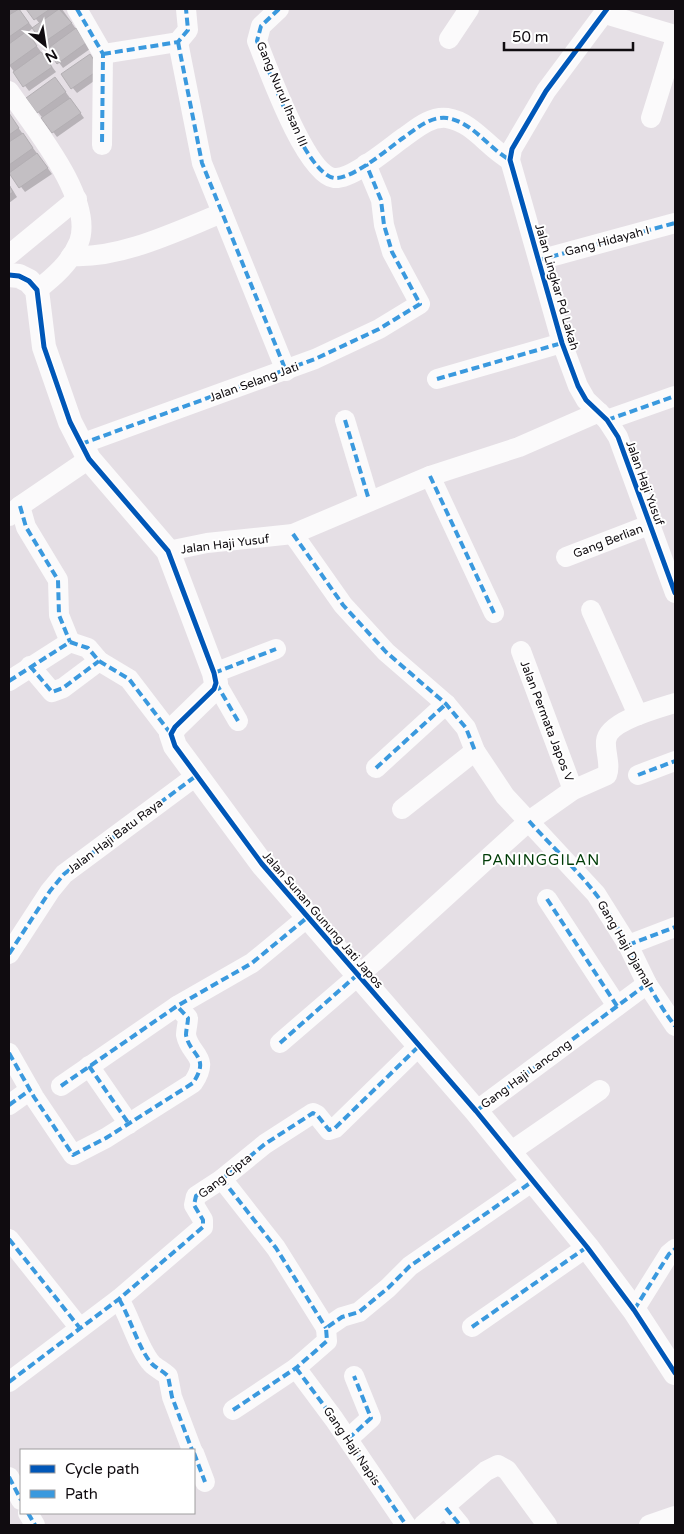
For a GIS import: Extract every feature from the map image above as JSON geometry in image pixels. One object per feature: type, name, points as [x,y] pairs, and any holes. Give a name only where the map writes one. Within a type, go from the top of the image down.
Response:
[{"type":"street","points":[[77,9],[103,54],[102,145]]},
{"type":"street","points":[[103,54],[178,42],[188,30],[186,9]]},
{"type":"street","name":"Gang Nurul Ihsan III","points":[[279,9],[261,26],[257,41],[299,140],[325,174],[335,178],[350,173],[366,164],[422,124],[444,118],[460,121],[511,154]]},
{"type":"street","points":[[449,39],[469,9]]},
{"type":"street","points":[[511,154],[546,91],[610,14],[675,35]]},
{"type":"street","points":[[651,118],[675,41]]},
{"type":"street","points":[[178,42],[202,163],[286,371]]},
{"type":"street","points":[[9,91],[70,181],[77,199],[81,222],[80,240],[71,256],[56,275],[37,290]]},
{"type":"street","name":"Jalan Lingkar Pd Lakah","points":[[511,154],[562,344],[578,386],[586,400],[603,416]]},
{"type":"street","name":"Jalan Selang Jati","points":[[13,508],[85,451],[286,371],[379,329],[420,304],[392,252],[384,226],[381,200],[366,164]]},
{"type":"street","points":[[9,254],[77,199]]},
{"type":"street","points":[[71,256],[88,257],[151,242],[222,213]]},
{"type":"street","name":"Gang Hidayah I","points":[[539,260],[675,223]]},
{"type":"street","points":[[9,275],[19,276],[29,281],[37,290],[44,347],[70,422],[85,451],[168,551],[215,678],[238,721]]},
{"type":"street","points":[[437,379],[562,344]]},
{"type":"street","points":[[603,416],[675,396]]},
{"type":"street","name":"Jalan Haji Yusuf","points":[[168,551],[207,543],[293,534],[369,500],[430,476],[519,447],[603,416],[618,437],[650,525],[672,573],[675,593]]},
{"type":"street","points":[[345,420],[369,500]]},
{"type":"street","points":[[430,476],[494,612]]},
{"type":"street","points":[[13,508],[58,580],[59,615],[70,642],[88,648],[99,661],[129,679],[172,734],[175,727],[208,696],[215,678],[276,649]]},
{"type":"street","name":"Gang Berlian","points":[[566,558],[650,525]]},
{"type":"street","name":"Gang Haji Djamal","points":[[293,534],[343,605],[386,652],[446,704],[466,728],[475,751],[505,796],[596,894],[628,945],[647,984],[675,1026]]},
{"type":"street","points":[[591,610],[638,715]]},
{"type":"street","points":[[9,681],[70,642]]},
{"type":"street","name":"Jalan Permata Japos V","points":[[521,651],[573,790]]},
{"type":"street","points":[[30,666],[52,692],[63,688],[99,661]]},
{"type":"street","points":[[280,1043],[529,822],[573,790],[607,775],[606,742],[609,733],[638,715],[675,703]]},
{"type":"street","points":[[376,768],[446,704]]},
{"type":"street","name":"Jalan Sunan Gunung Jati Japos","points":[[172,734],[175,746],[242,840],[510,1152],[634,1310],[675,1372]]},
{"type":"street","points":[[402,809],[475,751]]},
{"type":"street","points":[[638,775],[675,761]]},
{"type":"street","name":"Jalan Haji Batu Raya","points":[[9,954],[50,891],[64,874],[196,776]]},
{"type":"street","points":[[547,899],[617,1006]]},
{"type":"street","points":[[61,1086],[177,1006],[252,963],[309,916]]},
{"type":"street","points":[[628,945],[675,927]]},
{"type":"street","name":"Gang Haji Lancong","points":[[476,1111],[647,984]]},
{"type":"street","points":[[9,1053],[30,1090],[74,1155],[129,1124],[194,1083],[200,1073],[200,1063],[186,1035],[188,1018],[177,1006]]},
{"type":"street","name":"Gang Cipta","points":[[9,1382],[79,1327],[119,1299],[203,1227],[203,1220],[194,1205],[196,1196],[222,1179],[264,1144],[313,1113],[318,1115],[328,1130],[335,1128],[419,1046]]},
{"type":"street","points":[[89,1066],[129,1124]]},
{"type":"street","points":[[9,1104],[30,1090]]},
{"type":"street","points":[[510,1152],[600,1090]]},
{"type":"street","points":[[222,1179],[276,1248],[326,1328],[327,1341],[296,1368],[234,1410]]},
{"type":"street","points":[[326,1328],[342,1317],[359,1312],[388,1288],[410,1266],[533,1181]]},
{"type":"street","points":[[9,1238],[79,1327]]},
{"type":"street","points":[[472,1327],[587,1248]]},
{"type":"street","points":[[634,1310],[669,1254],[675,1249]]},
{"type":"street","points":[[119,1299],[128,1313],[146,1356],[151,1363],[168,1376],[172,1397],[192,1449]]},
{"type":"street","name":"Gang Haji Napis","points":[[296,1368],[348,1438],[406,1525]]},
{"type":"street","points":[[348,1438],[371,1418],[354,1376]]},
{"type":"street","points":[[195,1457],[205,1482]]},
{"type":"street","points":[[424,1525],[446,1508],[486,1471],[498,1465],[507,1470],[548,1525]]},
{"type":"street","points":[[9,1478],[20,1498]]},
{"type":"street","points":[[446,1508],[460,1525]]},
{"type":"street","points":[[29,1514],[35,1525]]},
{"type":"street","points":[[649,1525],[675,1516]]},
{"type":"building","points":[[19,9],[29,23],[9,37],[9,15]]},
{"type":"building","points":[[26,9],[50,9],[34,20]]},
{"type":"building","points":[[59,9],[72,23],[43,43],[32,28]]},
{"type":"building","points":[[76,28],[86,43],[57,64],[47,49]]},
{"type":"building","points":[[27,31],[37,46],[9,66],[9,44]]},
{"type":"building","points":[[41,52],[52,67],[23,87],[13,72]]},
{"type":"building","points":[[90,54],[100,69],[71,89],[61,74]]},
{"type":"building","points":[[55,77],[66,92],[37,113],[26,98]]},
{"type":"building","points":[[70,98],[81,113],[52,133],[41,118]]},
{"type":"building","points":[[9,113],[19,128],[9,135]]},
{"type":"building","points":[[23,133],[33,148],[9,165],[9,142]]},
{"type":"building","points":[[37,153],[48,168],[19,188],[9,173]]},
{"type":"building","points":[[9,185],[13,192],[9,195]]},
{"type":"marked path","points":[[77,9],[103,54],[102,145]]},
{"type":"marked path","points":[[103,54],[178,42],[188,30],[186,9]]},
{"type":"marked path","points":[[279,9],[261,26],[257,41],[300,140],[311,158],[323,172],[334,178],[350,174],[360,169],[418,127],[429,121],[441,118],[456,120],[465,125],[510,160]]},
{"type":"marked path","points":[[178,42],[202,163],[286,371]]},
{"type":"marked path","points":[[81,444],[315,359],[379,329],[420,304],[392,252],[384,225],[381,200],[366,164]]},
{"type":"marked path","points":[[539,260],[675,223]]},
{"type":"marked path","points":[[437,379],[562,343]]},
{"type":"marked path","points":[[607,420],[675,396]]},
{"type":"marked path","points":[[345,420],[369,500]]},
{"type":"marked path","points":[[430,476],[494,613]]},
{"type":"marked path","points":[[20,506],[26,527],[58,580],[59,615],[70,642]]},
{"type":"marked path","points":[[293,534],[343,605],[386,652],[446,704],[466,728],[475,751]]},
{"type":"marked path","points":[[70,642],[88,648],[99,661],[129,679],[171,734]]},
{"type":"marked path","points":[[9,681],[70,642]]},
{"type":"marked path","points":[[214,673],[276,649]]},
{"type":"marked path","points":[[30,666],[52,692],[63,688],[99,661]]},
{"type":"marked path","points":[[216,683],[238,721]]},
{"type":"marked path","points":[[376,768],[446,704]]},
{"type":"marked path","points":[[638,775],[675,761]]},
{"type":"marked path","points":[[9,954],[50,891],[64,874],[196,776]]},
{"type":"marked path","points":[[529,821],[596,894],[621,934],[655,996],[675,1026]]},
{"type":"marked path","points":[[547,899],[617,1006]]},
{"type":"marked path","points":[[61,1086],[177,1006],[252,963],[309,916]]},
{"type":"marked path","points":[[628,945],[675,927]]},
{"type":"marked path","points":[[280,1043],[357,975]]},
{"type":"marked path","points":[[476,1111],[647,984]]},
{"type":"marked path","points":[[9,1053],[34,1097],[73,1155],[106,1138],[193,1083],[198,1074],[200,1061],[191,1048],[186,1035],[188,1018],[177,1006]]},
{"type":"marked path","points":[[9,1382],[119,1299],[203,1227],[203,1220],[194,1205],[196,1196],[222,1179],[265,1144],[313,1113],[317,1115],[329,1130],[335,1128],[419,1046]]},
{"type":"marked path","points":[[89,1066],[129,1124]]},
{"type":"marked path","points":[[9,1105],[30,1090]]},
{"type":"marked path","points":[[222,1179],[276,1248],[326,1328]]},
{"type":"marked path","points":[[233,1410],[296,1368],[327,1341],[326,1328],[342,1317],[359,1312],[388,1288],[410,1266],[533,1181]]},
{"type":"marked path","points":[[9,1239],[79,1327]]},
{"type":"marked path","points":[[472,1327],[587,1247]]},
{"type":"marked path","points":[[634,1310],[669,1254],[675,1249]]},
{"type":"marked path","points":[[119,1299],[147,1358],[168,1376],[172,1397],[192,1449]]},
{"type":"marked path","points":[[296,1368],[334,1419],[406,1525]]},
{"type":"marked path","points":[[348,1439],[371,1418],[354,1376]]},
{"type":"marked path","points":[[195,1456],[205,1482]]},
{"type":"marked path","points":[[9,1477],[20,1498]]},
{"type":"marked path","points":[[446,1508],[460,1525]]},
{"type":"marked path","points":[[29,1514],[35,1525]]},
{"type":"cycle path","points":[[607,9],[546,91],[512,149],[510,160],[562,343],[578,386],[586,400],[607,420],[618,437],[675,593]]},
{"type":"cycle path","points":[[9,275],[19,276],[29,281],[37,290],[44,347],[70,422],[89,459],[168,551],[214,673],[216,683],[214,689],[175,727],[171,734],[175,746],[262,864],[476,1111],[587,1247],[634,1310],[675,1373]]},
{"type":"district","name":"PANINGGILAN","points":[[541,860]]}]
